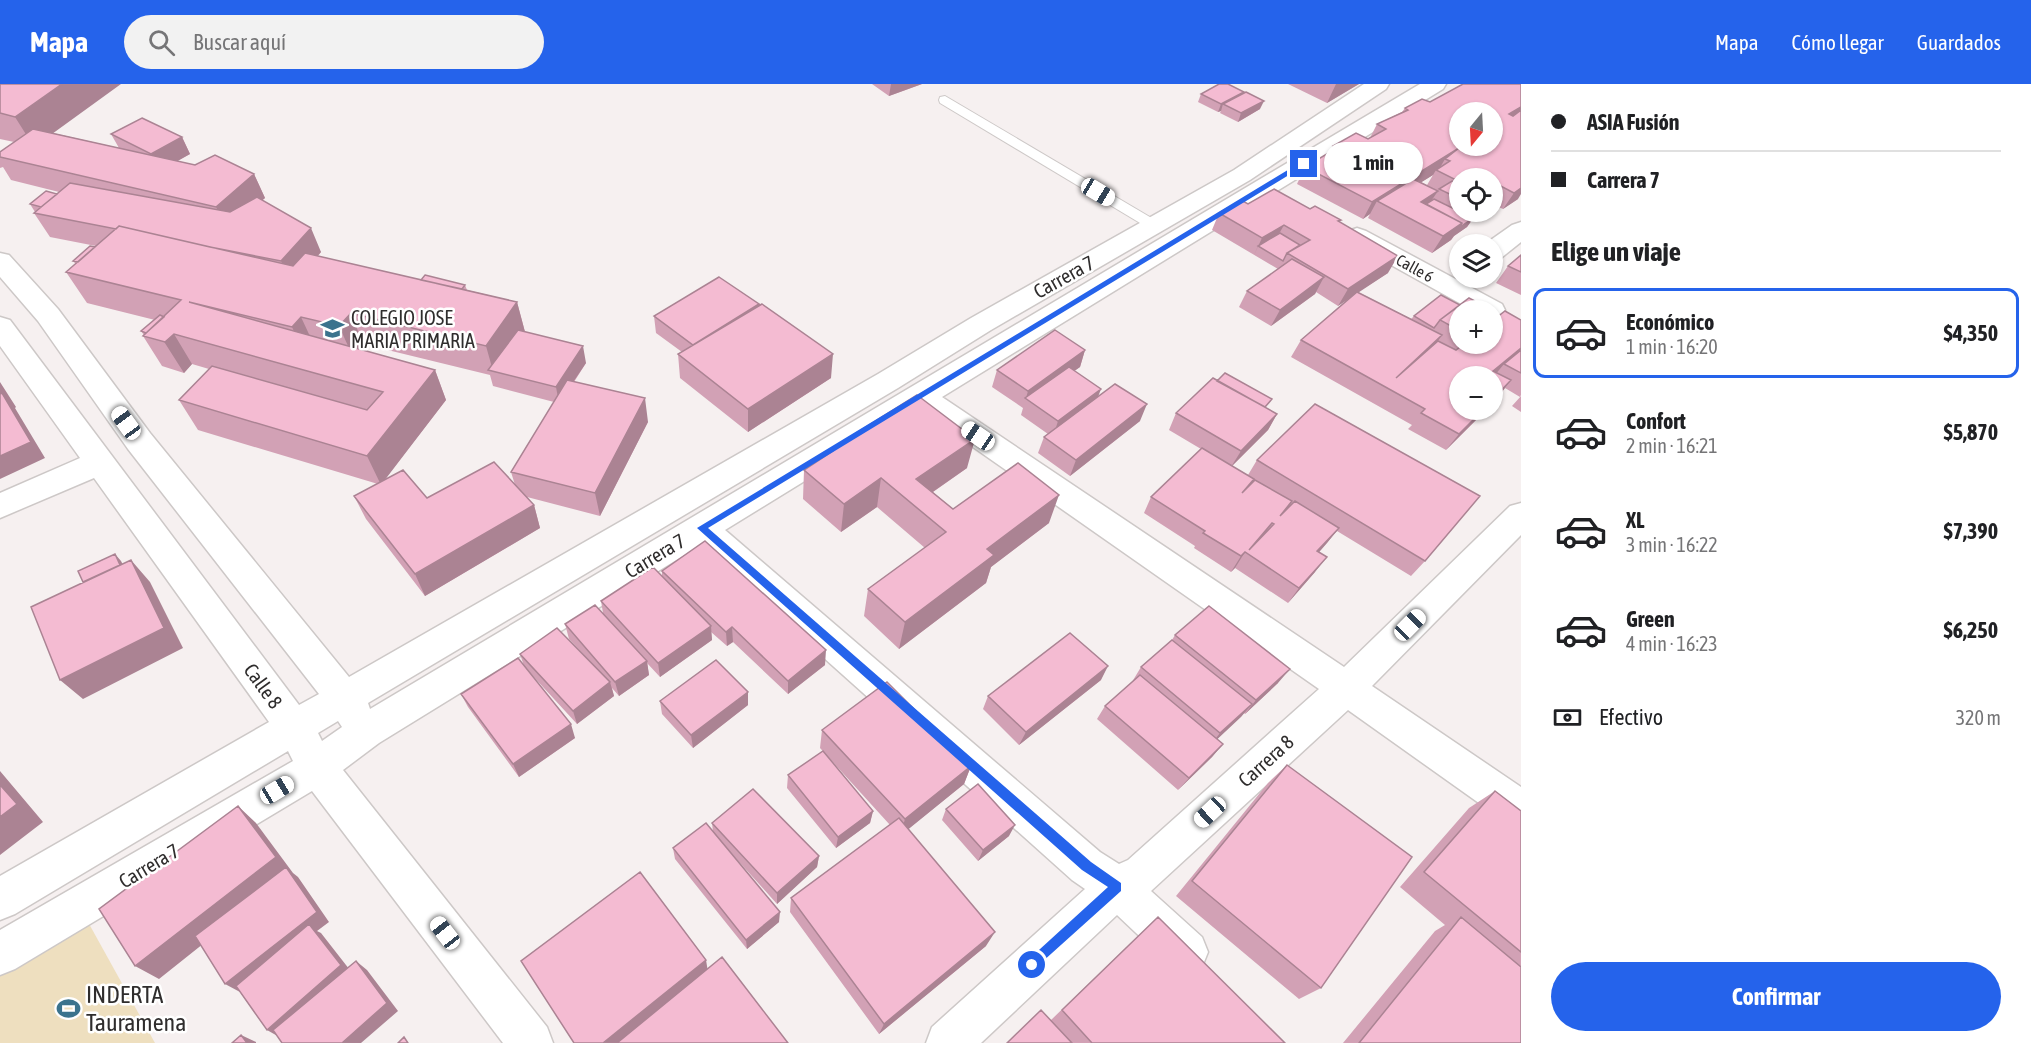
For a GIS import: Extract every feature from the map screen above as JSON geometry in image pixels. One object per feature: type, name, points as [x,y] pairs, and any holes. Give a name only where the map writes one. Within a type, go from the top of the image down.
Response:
[{"type":"street","name":"Carrera 7","points":[[0,900],[888,381],[981,324],[1155,226],[1265,186],[1378,84]]},
{"type":"street","name":"Carrera 7","points":[[0,954],[317,767],[366,731],[1435,84]]},
{"type":"street","name":"Calle 6","points":[[1337,225],[1449,279]]},
{"type":"street","points":[[1503,244],[1521,230]]},
{"type":"street","points":[[0,261],[48,315],[139,441],[344,698],[366,731]]},
{"type":"street","name":"Calle 6","points":[[1463,288],[1480,300]]},
{"type":"street","name":"Calle 8","points":[[3,335],[294,727],[317,767],[531,1043]]},
{"type":"street","points":[[920,396],[1346,687],[1521,810]]},
{"type":"street","points":[[0,506],[98,463]]},
{"type":"street","name":"Carrera 8","points":[[948,1043],[1117,887],[1142,874],[1346,687],[1521,515]]},
{"type":"street","points":[[701,528],[1086,866],[1117,887],[1218,981]]},
{"type":"lane","points":[[945,100],[1155,226]]},
{"type":"shaded area","name":"INDERTA Tauramena","points":[[88,922],[155,1043],[0,1043],[0,974]]},
{"type":"building","points":[[0,84],[62,84],[15,117],[0,113]]},
{"type":"building","points":[[1219,84],[1228,84],[1244,92],[1221,104],[1201,94]]},
{"type":"building","points":[[1463,84],[1521,84],[1521,107],[1509,114],[1513,116],[1521,110],[1521,188],[1514,193],[1503,187],[1503,168],[1449,168],[1449,176],[1436,170],[1450,161],[1445,159],[1449,156],[1503,156],[1503,102],[1449,102],[1449,154],[1372,202],[1305,167],[1335,149],[1349,156],[1333,146],[1356,133],[1368,139],[1386,129],[1377,124],[1408,110],[1405,108],[1422,99],[1430,102]]},
{"type":"building","points":[[1246,92],[1264,101],[1241,113],[1223,104]]},
{"type":"building","points":[[142,118],[182,137],[151,154],[111,134]]},
{"type":"building","points":[[33,129],[195,165],[215,155],[254,174],[216,207],[0,157],[0,152]]},
{"type":"building","points":[[1413,179],[1438,191],[1421,202],[1449,216],[1449,222],[1462,223],[1443,236],[1377,201]]},
{"type":"building","points":[[70,183],[230,212],[257,197],[311,228],[281,261],[119,226],[116,229],[34,213]]},
{"type":"building","points":[[1449,183],[1449,194],[1439,189]]},
{"type":"building","points":[[1274,189],[1310,209],[1315,206],[1341,220],[1338,221],[1398,256],[1348,289],[1287,253],[1310,240],[1284,225],[1262,238],[1219,213],[1241,200],[1248,204]]},
{"type":"building","points":[[46,191],[57,194],[41,207],[30,204]]},
{"type":"building","points":[[1434,199],[1449,206],[1449,216],[1426,204]]},
{"type":"building","points":[[119,226],[293,266],[305,253],[517,302],[486,346],[351,313],[339,326],[301,317],[292,327],[189,302],[435,370],[367,456],[179,400],[212,366],[367,410],[383,392],[174,334],[165,342],[143,336],[181,300],[66,272]]},
{"type":"building","points":[[1280,233],[1300,245],[1287,253],[1283,261],[1258,246]]},
{"type":"building","points":[[90,246],[95,247],[78,262],[73,261]]},
{"type":"building","points":[[1521,255],[1521,272],[1508,266]]},
{"type":"building","points":[[1292,259],[1324,277],[1280,310],[1247,291]]},
{"type":"building","points":[[425,275],[465,285],[462,289],[421,280]]},
{"type":"building","points":[[719,277],[759,304],[693,345],[654,316]]},
{"type":"building","points":[[1357,292],[1442,335],[1396,378],[1438,341],[1449,346],[1449,354],[1503,354],[1503,313],[1505,311],[1521,320],[1521,348],[1499,366],[1449,366],[1449,420],[1473,420],[1459,434],[1421,413],[1425,409],[1301,340]]},
{"type":"building","points":[[1441,295],[1450,300],[1449,313],[1434,328],[1414,316]]},
{"type":"building","points":[[762,304],[833,354],[748,409],[678,354]]},
{"type":"building","points":[[1449,313],[1449,325],[1440,320]]},
{"type":"building","points":[[160,315],[164,317],[146,333],[141,331]]},
{"type":"building","points":[[518,330],[583,346],[556,387],[488,370]]},
{"type":"building","points":[[1055,330],[1085,350],[1028,391],[997,370]]},
{"type":"building","points":[[1521,350],[1521,373],[1504,364]]},
{"type":"building","points":[[1069,367],[1101,389],[1058,421],[1025,398]]},
{"type":"building","points":[[1225,373],[1272,399],[1265,407],[1217,381]]},
{"type":"building","points":[[1503,376],[1511,380],[1503,388]]},
{"type":"building","points":[[1213,378],[1277,414],[1241,451],[1176,413]]},
{"type":"building","points":[[567,380],[645,398],[595,493],[511,472]]},
{"type":"building","points":[[1115,384],[1147,404],[1076,460],[1044,437]]},
{"type":"building","points":[[2,393],[31,442],[0,456],[0,394]]},
{"type":"building","points":[[917,395],[975,439],[916,479],[953,509],[1018,463],[1059,495],[987,549],[994,555],[905,622],[868,589],[946,532],[881,478],[844,504],[804,470],[833,451],[831,449]]},
{"type":"building","points":[[1315,404],[1480,496],[1425,561],[1257,460]]},
{"type":"building","points":[[1202,448],[1254,479],[1242,493],[1255,480],[1292,501],[1280,516],[1295,501],[1339,528],[1317,551],[1327,557],[1299,588],[1245,552],[1241,556],[1203,533],[1205,531],[1151,497]],"holes":[[[1272,523],[1274,524],[1249,550]]]},
{"type":"building","points":[[494,462],[534,505],[415,574],[354,496],[403,470],[427,498]]},
{"type":"building","points":[[705,541],[826,650],[788,681],[732,627],[726,632],[662,571]]},
{"type":"building","points":[[115,554],[120,565],[83,582],[78,571]]},
{"type":"building","points":[[131,560],[164,628],[60,680],[31,607]]},
{"type":"building","points":[[653,567],[711,626],[658,663],[601,601]]},
{"type":"building","points":[[595,605],[647,661],[615,682],[565,624]]},
{"type":"building","points":[[1209,606],[1290,669],[1256,700],[1175,635]]},
{"type":"building","points":[[557,628],[610,682],[573,711],[520,654]]},
{"type":"building","points":[[1070,633],[1108,666],[1026,732],[988,696]]},
{"type":"building","points":[[1172,640],[1252,704],[1220,733],[1141,667]]},
{"type":"building","points":[[518,658],[571,724],[513,764],[461,694]]},
{"type":"building","points":[[716,660],[748,692],[691,735],[660,701]]},
{"type":"building","points":[[1140,675],[1223,744],[1189,778],[1105,706]]},
{"type":"building","points":[[887,682],[971,766],[905,819],[822,730]]},
{"type":"building","points":[[823,751],[873,811],[838,837],[788,775]]},
{"type":"building","points":[[1287,765],[1412,857],[1321,988],[1192,881]]},
{"type":"building","points":[[978,784],[1015,825],[983,850],[946,809]]},
{"type":"building","points":[[0,785],[17,804],[0,817]]},
{"type":"building","points":[[753,789],[819,856],[777,893],[712,823]]},
{"type":"building","points":[[1495,791],[1521,811],[1521,952],[1424,872]]},
{"type":"building","points":[[238,806],[276,857],[135,966],[99,909]]},
{"type":"building","points":[[899,818],[995,932],[884,1024],[791,898]]},
{"type":"building","points":[[706,823],[780,912],[746,940],[673,848]]},
{"type":"building","points":[[286,867],[317,912],[225,984],[195,936]]},
{"type":"building","points":[[640,872],[706,960],[603,1043],[574,1043],[521,961]]},
{"type":"building","points":[[1158,917],[1285,1043],[1092,1043],[1062,1010]]},
{"type":"building","points":[[1461,917],[1521,967],[1521,1043],[1359,1043]]},
{"type":"building","points":[[309,924],[341,965],[267,1030],[236,986]]},
{"type":"building","points":[[722,957],[788,1043],[617,1043]]},
{"type":"building","points":[[356,961],[387,1003],[342,1043],[282,1043],[273,1030]]},
{"type":"building","points":[[1041,1010],[1072,1043],[1007,1043]]},
{"type":"building","points":[[241,1035],[247,1043],[232,1043]]},
{"type":"building","points":[[404,1037],[408,1043],[398,1043]]},
{"type":"place","name":"COLEGIO JOSE MARIA PRIMARIA","points":[[333,329]]},
{"type":"place","name":"INDERTA Tauramena","points":[[68,1009]]},
{"type":"route","points":[[1032,965],[1117,887],[1086,866],[701,528],[1304,164]]}]
